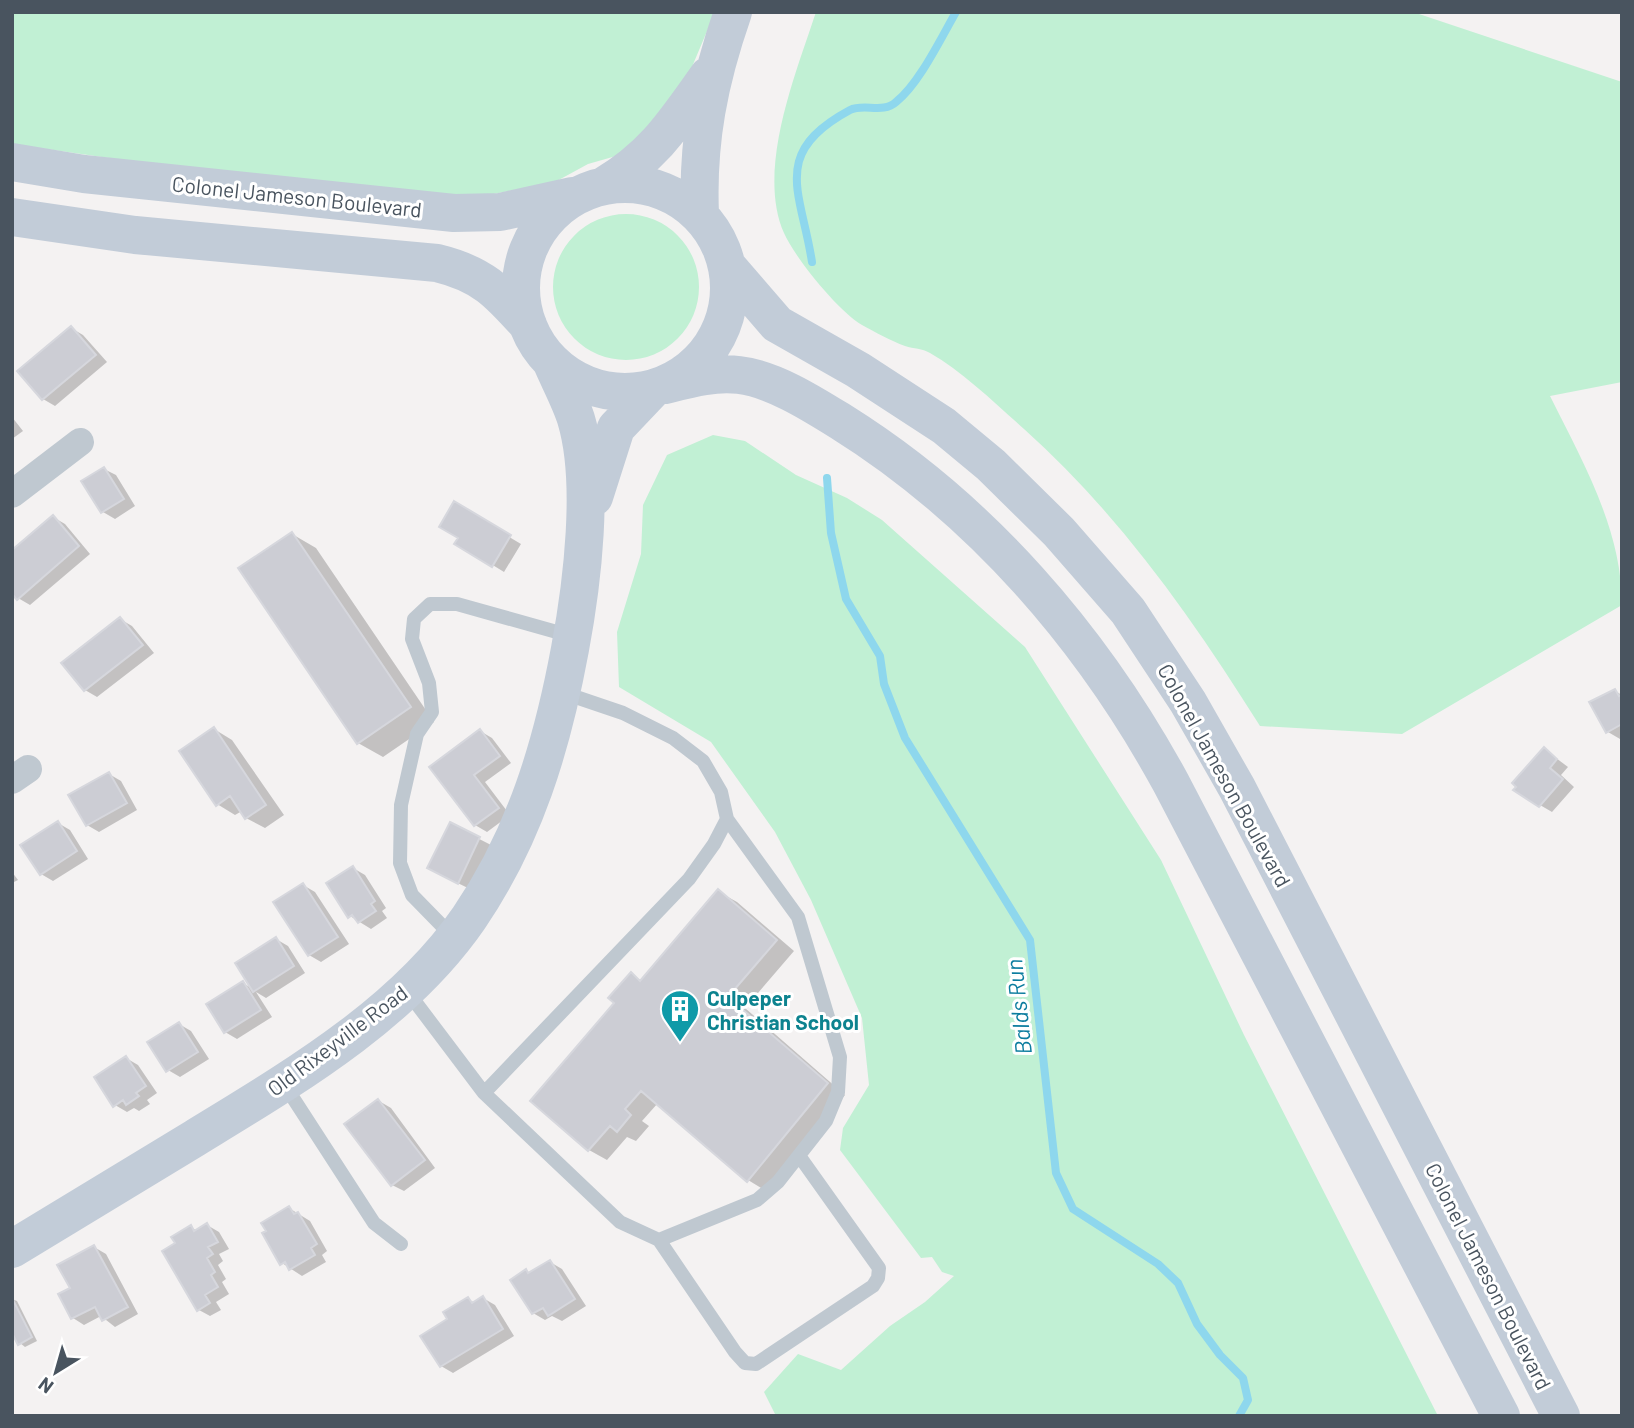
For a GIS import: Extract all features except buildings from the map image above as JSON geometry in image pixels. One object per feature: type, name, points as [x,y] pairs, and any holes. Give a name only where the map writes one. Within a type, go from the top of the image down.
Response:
[{"type":"main road","points":[[699,214],[699,147],[713,69],[733,12]]},
{"type":"main road","points":[[528,325],[521,295],[523,264],[535,234],[555,211],[633,168],[655,148],[713,69]]},
{"type":"main road","name":"Colonel Jameson Boulevard","points":[[12,162],[84,174],[454,213],[500,212],[593,189]]},
{"type":"main road","points":[[586,523],[616,428],[659,386],[690,370],[715,340],[724,323],[730,295],[727,266],[712,229],[699,214],[671,194],[639,184],[593,189]]},
{"type":"main road","points":[[12,218],[135,235],[437,263],[480,278],[497,289],[528,325],[551,361],[568,375],[599,388],[632,392],[706,376],[739,375],[815,406],[863,436],[942,497],[1027,579],[1082,642],[1138,723],[1501,1416]]},
{"type":"main road","name":"Colonel Jameson Boulevard","points":[[727,266],[777,324],[902,397],[990,465],[1059,532],[1128,611],[1188,702],[1237,788],[1561,1416]]},
{"type":"main road","name":"Old Rixeyville Road","points":[[12,1249],[283,1083],[337,1045],[405,989],[468,919],[495,875],[544,767],[573,637],[586,523],[576,419],[551,361]]},
{"type":"street","points":[[12,494],[80,442]]},
{"type":"lane","points":[[453,937],[412,895],[400,863],[401,805],[417,734],[432,712],[429,683],[412,639],[414,619],[429,604],[457,604],[573,637]]},
{"type":"lane","points":[[562,692],[623,713],[673,738],[703,761],[721,792],[727,818],[798,917],[839,1057],[838,1092],[826,1121],[800,1157],[757,1200],[659,1240]]},
{"type":"lane","points":[[484,1093],[689,878],[714,844],[727,818]]},
{"type":"lane","points":[[405,989],[484,1093],[620,1222],[659,1240],[735,1352],[746,1363],[756,1364],[873,1286],[878,1278],[879,1268],[800,1157]]},
{"type":"lane","points":[[283,1083],[374,1223],[401,1244]]},
{"type":"green space","points":[[12,12],[715,12],[684,86],[623,154],[588,164],[555,182],[473,198],[199,171],[12,144]]},
{"type":"green space","points":[[816,12],[1413,12],[1622,82],[1622,382],[1550,396],[1587,471],[1608,523],[1620,577],[1622,605],[1402,734],[1260,726],[1181,607],[1123,532],[1059,462],[991,399],[942,361],[927,351],[889,339],[852,318],[818,283],[797,256],[784,233],[777,208],[774,180],[782,122]]},
{"type":"green space","points":[[626,214],[654,219],[678,235],[694,259],[699,287],[694,315],[678,339],[654,355],[626,360],[598,355],[574,339],[558,315],[553,287],[558,259],[574,235],[598,219]]},
{"type":"green space","points":[[713,435],[745,441],[796,475],[847,498],[882,520],[1025,647],[1161,860],[1244,1035],[1438,1416],[776,1416],[764,1392],[798,1354],[841,1370],[890,1326],[925,1302],[954,1276],[942,1272],[932,1257],[921,1258],[840,1150],[843,1128],[869,1085],[862,1018],[811,900],[775,832],[711,742],[619,687],[617,632],[641,554],[643,505],[667,455]]},
{"type":"waterway","name":"Balds Run","points":[[812,262],[798,194],[797,176],[800,158],[809,142],[825,126],[850,110],[891,106],[896,102],[913,84],[956,12]]},
{"type":"waterway","name":"Balds Run","points":[[827,478],[831,533],[846,599],[880,656],[884,684],[905,738],[1030,940],[1056,1173],[1073,1209],[1158,1264],[1178,1283],[1197,1324],[1220,1355],[1243,1378],[1248,1400],[1239,1416]]},
{"type":"place","name":"Culpeper Christian School","points":[[680,1043]]}]
